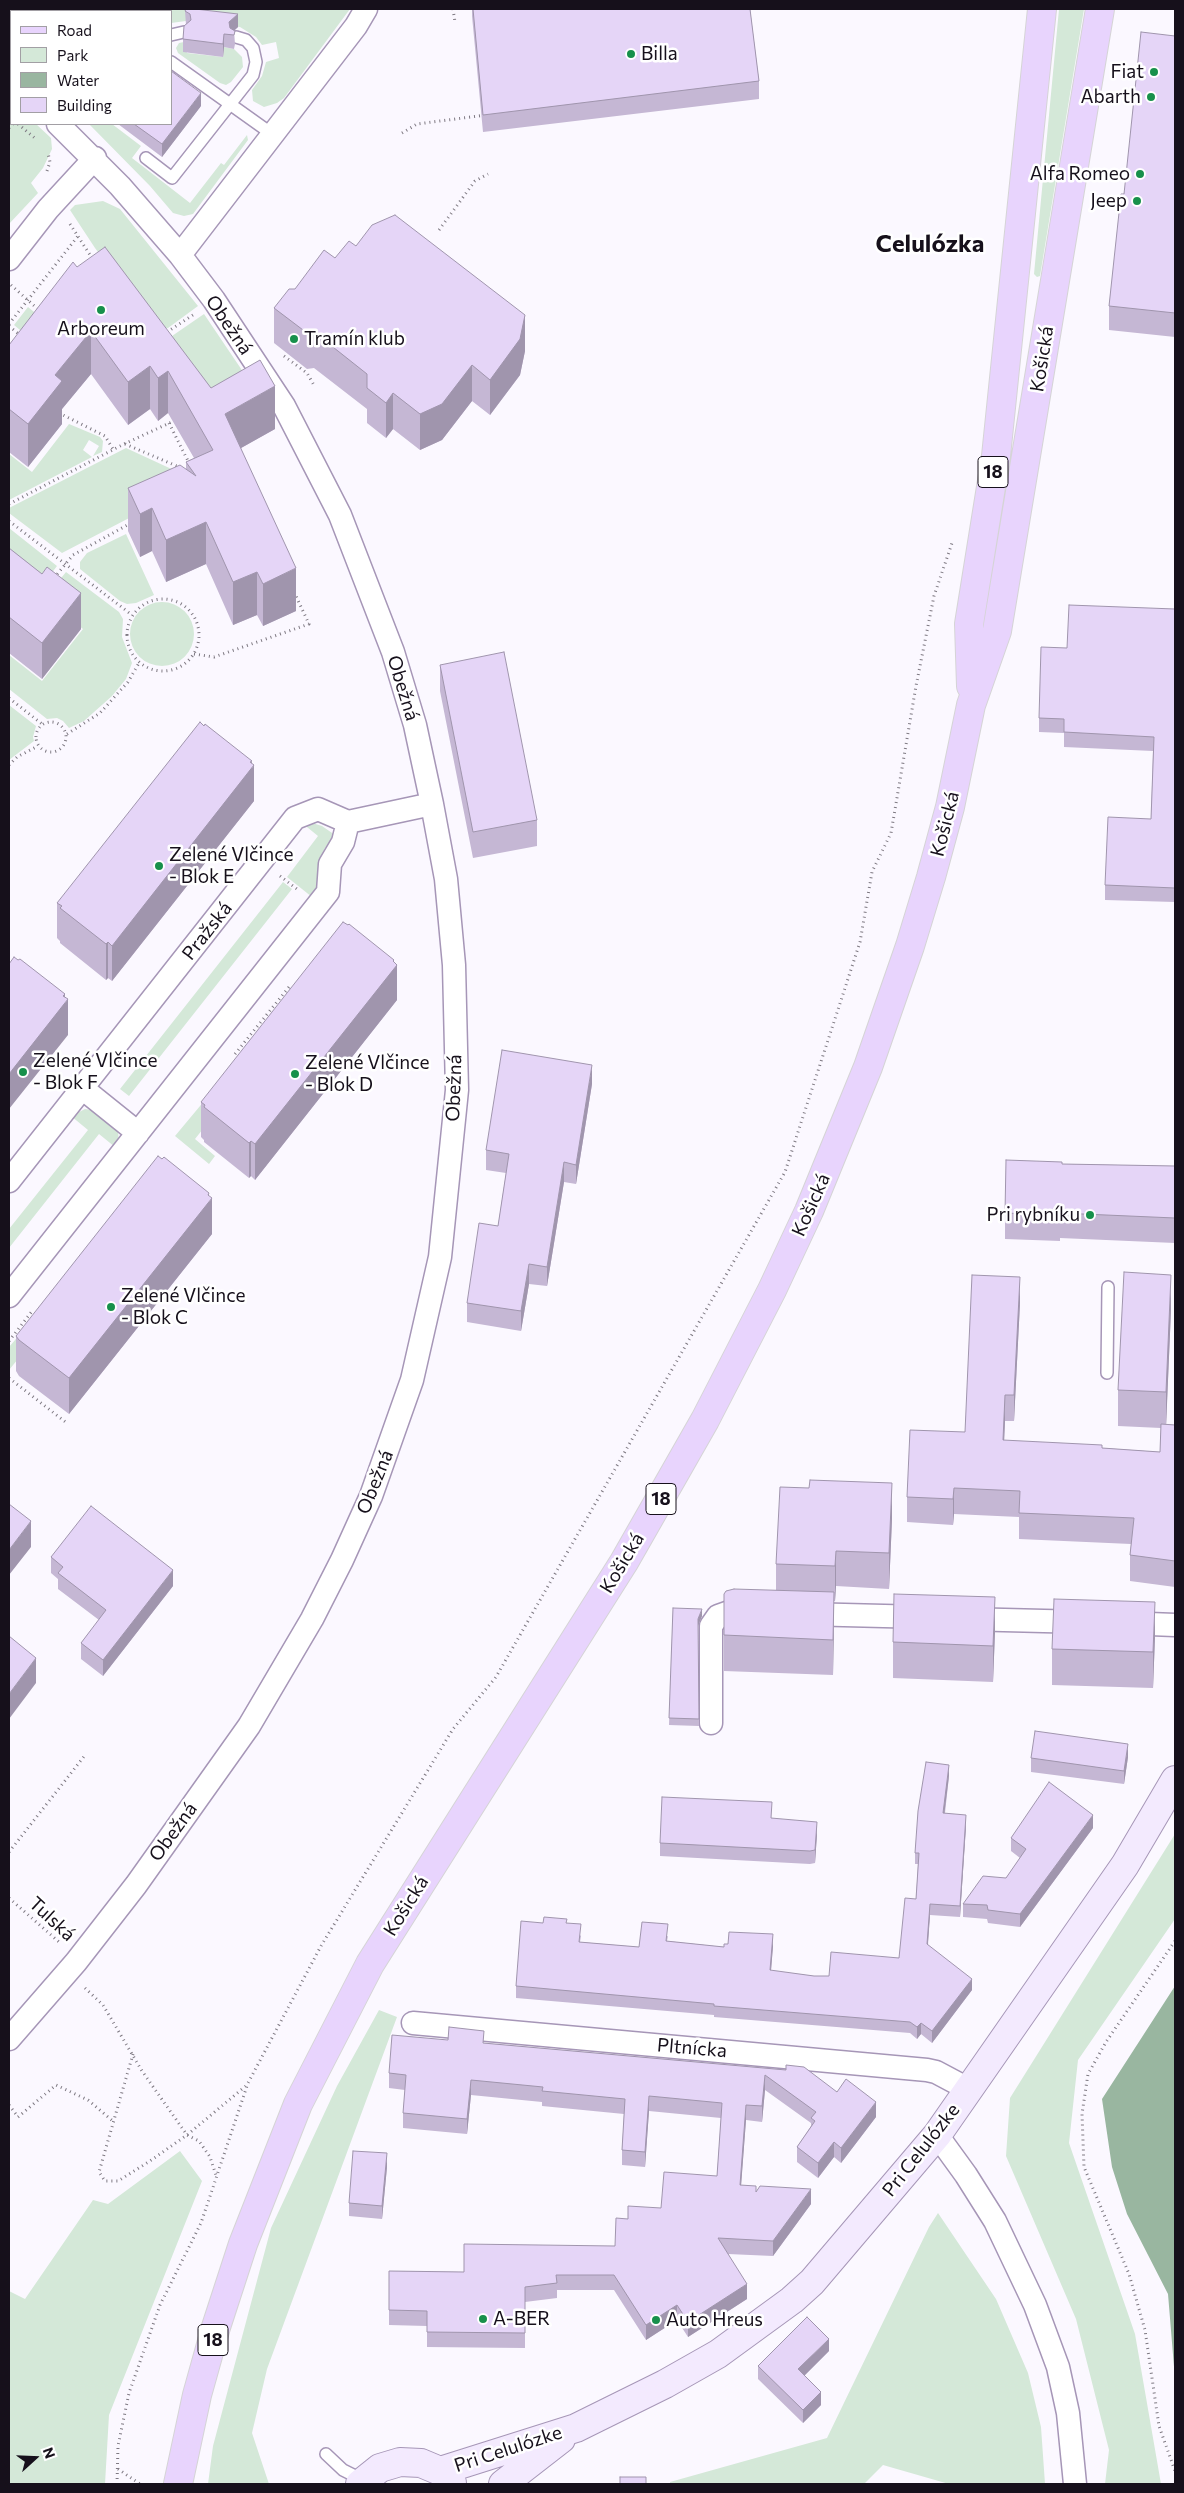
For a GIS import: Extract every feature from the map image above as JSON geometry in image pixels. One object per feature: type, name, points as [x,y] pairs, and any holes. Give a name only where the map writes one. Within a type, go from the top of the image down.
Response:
[{"type":"main road","points":[[1025,9],[1036,74]]},
{"type":"main road","name":"Košická","points":[[971,705],[969,624],[996,456],[1042,9]]},
{"type":"main road","name":"Košická","points":[[178,2484],[187,2438],[216,2327],[243,2244],[298,2104],[370,1964],[624,1562],[705,1420],[772,1290],[840,1139],[891,1005],[931,877],[950,807],[971,705],[997,631],[1100,9]]},
{"type":"street","points":[[180,255],[356,26],[366,9]]},
{"type":"street","name":"Obežná","points":[[9,2039],[76,1962],[200,1796],[249,1726],[312,1619],[371,1496],[412,1380],[440,1257],[457,1090],[452,946],[446,878],[432,804],[415,725],[393,652],[340,514],[284,406],[214,300],[180,255],[95,158],[59,125]]},
{"type":"street","points":[[9,259],[48,209],[95,158]]},
{"type":"street","points":[[9,1296],[328,892],[330,864],[343,842],[348,822],[432,804]]},
{"type":"street","name":"Pražská","points":[[9,1181],[296,818],[318,810],[348,822]]},
{"type":"street","points":[[82,1088],[138,1133]]},
{"type":"street","points":[[711,1723],[711,1626],[718,1616],[732,1611],[1175,1625]]},
{"type":"street","name":"Pri Celulózke","points":[[362,2482],[380,2468],[400,2462],[421,2463],[447,2478],[576,2428],[665,2384],[718,2354],[792,2300],[840,2251],[937,2135],[1125,1865],[1175,1780]]},
{"type":"street","name":"Pltnícka","points":[[413,2023],[927,2070],[936,2072],[968,2089]]},
{"type":"street","points":[[937,2135],[966,2175],[995,2221],[1034,2305],[1058,2367],[1068,2413],[1074,2484]]},
{"type":"street","name":"Pri Celulózke","points":[[503,2484],[576,2428]]},
{"type":"lane","points":[[172,35],[184,32]]},
{"type":"lane","points":[[146,158],[172,178],[253,75],[256,62],[253,48],[246,40],[236,37]]},
{"type":"lane","points":[[172,63],[272,134]]},
{"type":"lane","points":[[1107,1374],[1108,1287]]},
{"type":"lane","points":[[326,2454],[343,2470],[362,2482]]},
{"type":"path","points":[[453,9],[455,22]]},
{"type":"path","points":[[402,133],[417,124],[491,114]]},
{"type":"path","points":[[19,125],[37,140]]},
{"type":"path","points":[[43,175],[50,162],[49,154],[44,146]]},
{"type":"path","points":[[439,230],[475,181],[488,174]]},
{"type":"path","points":[[68,222],[95,263]]},
{"type":"path","points":[[25,338],[9,325],[78,236]]},
{"type":"path","points":[[9,283],[45,315]]},
{"type":"path","points":[[162,336],[201,310]]},
{"type":"path","points":[[276,350],[307,373],[315,387]]},
{"type":"path","points":[[59,413],[105,436],[114,449]]},
{"type":"path","points":[[9,504],[114,449],[177,420]]},
{"type":"path","points":[[169,423],[191,465]]},
{"type":"path","points":[[124,444],[186,470]]},
{"type":"path","points":[[9,521],[132,615]]},
{"type":"path","points":[[48,585],[73,555],[134,522]]},
{"type":"path","points":[[117,2484],[118,2446],[129,2393],[160,2306],[201,2223],[248,2083],[321,1946],[453,1728],[496,1677],[785,1172],[860,942],[872,872],[891,833],[916,686],[934,596],[954,534]]},
{"type":"path","points":[[194,654],[214,657],[309,624],[292,589]]},
{"type":"path","points":[[168,598],[182,604],[192,613],[198,626],[199,640],[194,654],[183,665],[169,671],[154,670],[140,663],[131,653],[126,641],[127,628],[132,615],[141,605],[154,599],[168,598]]},
{"type":"path","points":[[67,734],[100,713],[128,682],[140,663]]},
{"type":"path","points":[[9,698],[42,724]]},
{"type":"path","points":[[51,722],[61,725],[67,734],[66,745],[57,752],[46,752],[38,746],[36,735],[42,724],[51,722]]},
{"type":"path","points":[[9,765],[17,757],[38,746]]},
{"type":"path","points":[[275,872],[303,894]]},
{"type":"path","points":[[235,1055],[294,980]]},
{"type":"path","points":[[260,1025],[266,1029]]},
{"type":"path","points":[[9,1341],[39,1302]]},
{"type":"path","points":[[22,1325],[28,1331]]},
{"type":"path","points":[[9,1378],[68,1424]]},
{"type":"path","points":[[9,1852],[86,1754]]},
{"type":"path","name":"Tulská","points":[[9,1898],[51,1933],[76,1962]]},
{"type":"path","points":[[1175,1941],[1106,2042],[1088,2074],[1082,2114],[1084,2167],[1129,2274],[1145,2330],[1159,2426],[1175,2472]]},
{"type":"path","points":[[103,2005],[142,2071],[187,2134],[199,2141],[210,2157],[216,2176]]},
{"type":"path","points":[[133,2053],[99,2172],[105,2181],[118,2181],[187,2134],[248,2083]]},
{"type":"path","points":[[9,2105],[18,2117],[56,2085],[88,2100],[114,2122]]},
{"type":"path","points":[[117,2468],[140,2484]]},
{"type":"green space","points":[[110,9],[350,9],[284,98],[277,103],[264,107],[253,101],[252,90],[262,76],[266,62],[279,58],[276,42],[262,45],[256,37],[240,27],[186,21],[172,23],[172,10]]},
{"type":"green space","points":[[1059,9],[1084,9],[1040,276],[1037,277],[1034,274]]},
{"type":"green space","points":[[184,42],[187,53],[223,57],[224,47],[234,49],[242,57],[243,67],[231,82],[226,85],[220,83],[178,53],[176,48],[179,43]]},
{"type":"green space","points":[[9,98],[10,125],[37,125],[51,138],[52,149],[43,168],[31,183],[38,193],[9,224]]},
{"type":"green space","points":[[90,125],[113,125],[141,146],[132,158],[190,203],[221,163],[224,165],[247,135],[248,140],[193,214],[184,216],[173,213],[150,186]]},
{"type":"green space","points":[[103,201],[120,209],[198,306],[168,328],[155,329],[95,248],[70,210],[75,205]]},
{"type":"green space","points":[[28,307],[45,321],[31,339],[14,325]]},
{"type":"green space","points":[[204,314],[254,388],[210,402],[172,336]]},
{"type":"green space","points":[[69,424],[100,437],[103,441],[102,452],[93,456],[99,446],[89,440],[83,450],[92,457],[9,500],[9,454],[32,472]]},
{"type":"green space","points":[[126,448],[204,484],[133,516],[62,553],[9,513],[9,508]]},
{"type":"green space","points":[[9,528],[57,566],[32,599],[9,581]]},
{"type":"green space","points":[[126,534],[154,595],[136,603],[127,604],[120,601],[80,569],[80,562],[87,553]]},
{"type":"green space","points":[[66,572],[119,612],[123,619],[122,637],[132,663],[126,679],[112,696],[84,721],[69,728],[63,721],[57,718],[47,719],[9,689],[9,655],[42,681],[83,629],[45,598]]},
{"type":"green space","points":[[162,602],[180,608],[188,616],[194,634],[188,652],[180,660],[162,666],[144,660],[136,652],[130,634],[136,616],[144,608]]},
{"type":"green space","points":[[9,705],[36,726],[33,737],[34,741],[9,760]]},
{"type":"green space","points":[[309,822],[322,826],[335,835],[325,848],[319,862],[317,888],[312,897],[287,877],[318,836],[302,823]]},
{"type":"green space","points":[[283,882],[292,889],[129,1096],[120,1089]]},
{"type":"green space","points":[[205,1100],[218,1110],[195,1139],[215,1156],[209,1164],[175,1136]]},
{"type":"green space","points":[[85,1109],[92,1110],[118,1132],[119,1142],[115,1147],[99,1134],[9,1248],[9,1229],[88,1130],[71,1116]]},
{"type":"green space","points":[[21,1333],[32,1342],[9,1370],[9,1347]]},
{"type":"green space","points":[[1175,1834],[1175,1919],[1078,2060],[1069,2143],[1135,2334],[1161,2484],[1105,2484],[1109,2450],[1076,2319],[1006,2156],[1010,2098]]},
{"type":"green space","points":[[379,2010],[397,2017],[267,2369],[252,2433],[269,2484],[208,2484],[213,2446],[271,2228],[337,2086]]},
{"type":"green space","points":[[180,2151],[202,2181],[109,2415],[105,2484],[9,2484],[9,2291],[25,2299],[93,2200],[108,2204]]},
{"type":"green space","points":[[938,2213],[996,2299],[1028,2373],[1041,2427],[1045,2484],[949,2484],[883,2465],[864,2484],[670,2484],[670,2482],[827,2438],[929,2227]]},
{"type":"water","points":[[1175,1986],[1175,2379],[1168,2294],[1127,2214],[1112,2167],[1102,2099]]},
{"type":"building","points":[[128,9],[130,10],[105,10]]},
{"type":"building","points":[[186,9],[238,14],[229,22],[230,28],[235,31],[234,35],[224,34],[223,44],[183,39],[184,26],[191,20],[190,14],[185,11]]},
{"type":"building","points":[[473,9],[750,9],[759,81],[483,115]]},
{"type":"building","points":[[1141,32],[1175,36],[1175,313],[1109,306],[1121,194],[1124,194]]},
{"type":"building","points":[[172,72],[201,93],[162,144],[135,125],[172,125]]},
{"type":"building","points":[[395,215],[525,315],[520,339],[490,380],[472,365],[442,404],[420,414],[393,393],[386,403],[367,388],[367,374],[314,332],[307,333],[274,308],[289,289],[295,289],[324,250],[335,258],[349,241],[356,246],[372,225]]},
{"type":"building","points":[[105,247],[211,388],[260,360],[275,386],[225,414],[296,568],[263,584],[257,572],[233,582],[206,522],[166,540],[152,508],[140,514],[128,488],[180,465],[196,476],[186,462],[213,450],[168,371],[158,378],[150,366],[128,382],[91,331],[55,375],[62,381],[28,424],[9,409],[9,345],[73,262],[77,267]]},
{"type":"building","points":[[9,548],[42,574],[47,567],[81,593],[42,643],[9,617]]},
{"type":"building","points":[[1069,605],[1175,609],[1175,888],[1105,885],[1108,817],[1151,819],[1154,737],[1064,732],[1064,719],[1039,718],[1041,647],[1067,648]]},
{"type":"building","points":[[504,652],[537,820],[473,832],[440,665]]},
{"type":"building","name":"Zelené Vlčince - Blok E","points":[[200,722],[252,761],[250,762],[254,765],[112,946],[108,942],[106,944],[60,908],[62,906],[57,903]]},
{"type":"building","points":[[343,922],[349,924],[394,960],[397,965],[255,1144],[251,1141],[249,1143],[204,1107],[205,1105],[201,1102]]},
{"type":"building","points":[[14,957],[18,960],[20,959],[65,994],[63,996],[68,999],[9,1074],[9,964]]},
{"type":"building","points":[[502,1050],[592,1065],[576,1165],[564,1162],[547,1267],[529,1264],[521,1311],[467,1303],[479,1223],[498,1226],[509,1154],[486,1150]]},
{"type":"building","points":[[158,1156],[162,1159],[164,1157],[209,1193],[208,1195],[212,1198],[69,1378],[16,1336]]},
{"type":"building","points":[[1006,1160],[1062,1162],[1062,1164],[1175,1166],[1175,1218],[1060,1213],[1060,1215],[1005,1213]]},
{"type":"building","points":[[1124,1272],[1171,1275],[1166,1392],[1118,1390]]},
{"type":"building","points":[[972,1275],[1020,1277],[1014,1395],[1005,1395],[1003,1440],[1102,1445],[1102,1448],[1160,1452],[1161,1424],[1175,1425],[1175,1561],[1130,1555],[1134,1518],[1019,1513],[1020,1491],[954,1488],[953,1499],[907,1497],[910,1430],[965,1432]]},
{"type":"building","points":[[810,1480],[892,1483],[889,1553],[836,1551],[835,1566],[776,1564],[780,1487],[809,1488]]},
{"type":"building","points":[[9,1504],[31,1521],[9,1550]]},
{"type":"building","points":[[91,1506],[173,1570],[103,1660],[81,1643],[106,1610],[58,1573],[63,1567],[51,1557]]},
{"type":"building","points":[[734,1589],[834,1592],[833,1640],[724,1635],[724,1594],[726,1591]]},
{"type":"building","points":[[894,1594],[995,1597],[993,1646],[893,1642]]},
{"type":"building","points":[[1054,1599],[1155,1602],[1153,1652],[1052,1649]]},
{"type":"building","points":[[673,1608],[702,1609],[698,1619],[699,1719],[669,1718]]},
{"type":"building","points":[[9,1636],[36,1658],[9,1694]]},
{"type":"building","points":[[1035,1731],[1128,1744],[1124,1771],[1031,1758]]},
{"type":"building","points":[[926,1762],[949,1765],[943,1813],[966,1815],[960,1906],[930,1904],[927,1944],[972,1979],[932,2031],[921,2023],[917,2027],[910,2022],[714,2006],[714,2004],[516,1986],[521,1921],[543,1923],[544,1917],[567,1919],[566,1923],[581,1924],[579,1942],[639,1947],[642,1922],[668,1924],[666,1941],[724,1947],[724,1944],[728,1944],[729,1932],[773,1934],[770,1970],[814,1976],[829,1976],[831,1952],[899,1958],[905,1898],[916,1899],[919,1853],[915,1853],[918,1811]]},
{"type":"building","points":[[1049,1782],[1093,1815],[1020,1914],[988,1910],[987,1905],[963,1904],[983,1876],[1006,1878],[1026,1849],[1011,1838]]},
{"type":"building","points":[[662,1797],[772,1802],[771,1818],[817,1822],[815,1850],[660,1843]]},
{"type":"building","points":[[449,2027],[484,2031],[483,2043],[786,2070],[786,2065],[804,2067],[837,2092],[846,2079],[876,2102],[841,2148],[834,2142],[818,2163],[797,2147],[815,2121],[811,2118],[816,2112],[765,2075],[762,2106],[746,2105],[740,2185],[756,2186],[756,2192],[760,2186],[811,2189],[773,2241],[718,2238],[747,2284],[688,2322],[677,2305],[646,2325],[614,2275],[556,2275],[557,2283],[525,2287],[525,2333],[427,2332],[427,2311],[389,2310],[389,2271],[464,2272],[464,2244],[615,2246],[616,2218],[628,2219],[628,2206],[661,2208],[664,2172],[717,2176],[722,2103],[649,2096],[645,2152],[622,2150],[625,2099],[542,2091],[543,2087],[471,2080],[467,2119],[403,2113],[406,2075],[389,2073],[392,2035],[448,2040]]},
{"type":"building","points":[[353,2151],[387,2153],[382,2206],[349,2203]]},
{"type":"building","points":[[807,2317],[829,2339],[798,2369],[821,2392],[803,2410],[758,2366]]},
{"type":"building","points":[[620,2477],[646,2477],[646,2484],[620,2484]]},
{"type":"place","name":"Billa","points":[[631,54]]},
{"type":"place","name":"Fiat","points":[[1154,72]]},
{"type":"place","name":"Abarth","points":[[1151,97]]},
{"type":"place","name":"Alfa Romeo","points":[[1140,174]]},
{"type":"place","name":"Jeep","points":[[1137,201]]},
{"type":"place","name":"Arboreum","points":[[101,310]]},
{"type":"place","name":"Tramín klub","points":[[294,339]]},
{"type":"place","name":"Zelené Vlčince - Blok E","points":[[159,866]]},
{"type":"place","name":"Zelené Vlčince - Blok F","points":[[23,1072]]},
{"type":"place","name":"Zelené Vlčince - Blok D","points":[[295,1074]]},
{"type":"place","name":"Pri rybníku","points":[[1090,1215]]},
{"type":"place","name":"Zelené Vlčince - Blok C","points":[[111,1307]]},
{"type":"place","name":"A-BER","points":[[483,2319]]},
{"type":"place","name":"Auto Hreus","points":[[656,2320]]},
{"type":"district","name":"Celulózka","points":[[930,244]]}]
